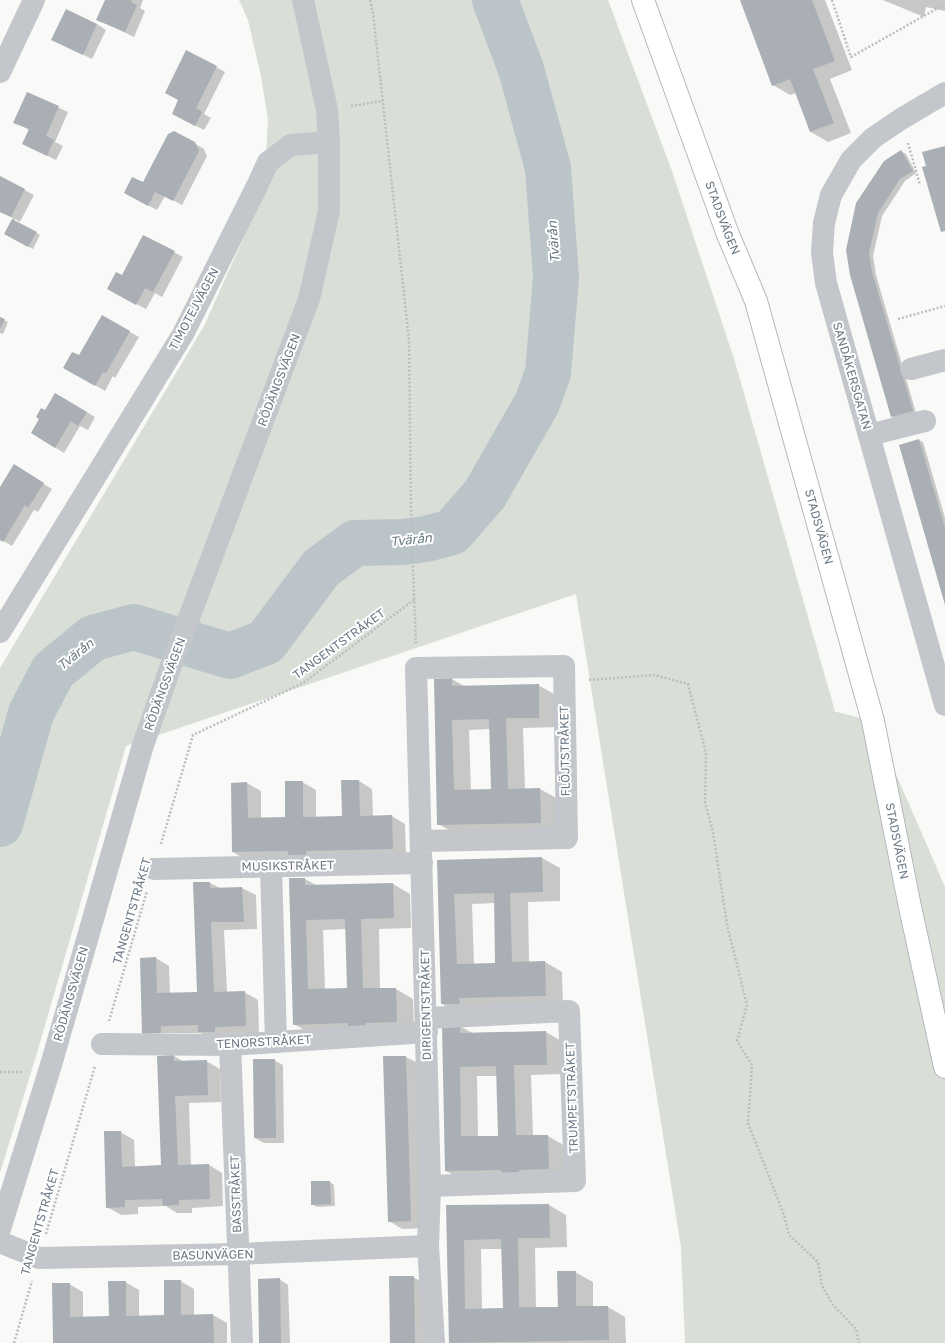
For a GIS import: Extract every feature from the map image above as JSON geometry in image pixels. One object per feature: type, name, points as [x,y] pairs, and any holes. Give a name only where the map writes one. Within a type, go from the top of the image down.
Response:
[{"type":"main road","name":"STADSVÄGEN","points":[[643,0],[727,232],[756,301],[873,721],[912,915],[945,1067]]},
{"type":"street","points":[[0,72],[34,0]]},
{"type":"street","points":[[303,0],[327,110],[329,142]]},
{"type":"street","name":"SANDÅKERSGATAN","points":[[945,93],[901,119],[873,138],[851,160],[831,195],[824,223],[822,253],[826,283],[945,705]]},
{"type":"street","name":"RÖDÄNGSVÄGEN","points":[[0,1229],[51,1065],[143,745],[172,663],[310,299],[329,211],[329,142]]},
{"type":"street","name":"TIMOTEJVÄGEN","points":[[0,632],[183,334],[268,162],[291,145],[329,142]]},
{"type":"street","points":[[911,369],[945,360]]},
{"type":"street","points":[[869,435],[925,421]]},
{"type":"street","points":[[416,668],[564,666]]},
{"type":"street","name":"FLÖJTSTRÅKET","points":[[422,841],[567,838],[564,666]]},
{"type":"street","name":"DIRIGENTSTRÅKET","points":[[416,668],[427,1025],[430,1186],[428,1246],[434,1343]]},
{"type":"street","name":"MUSIKSTRÅKET","points":[[154,869],[422,864]]},
{"type":"street","points":[[271,866],[276,1042]]},
{"type":"street","name":"TRUMPETSTRÅKET","points":[[427,1025],[569,1011],[575,1181],[430,1186]]},
{"type":"street","name":"TENORSTRÅKET","points":[[102,1044],[230,1045],[276,1042],[427,1025]]},
{"type":"street","name":"BASSTRÅKET","points":[[230,1045],[242,1343]]},
{"type":"street","name":"BASUNVÄGEN","points":[[0,1242],[39,1258],[239,1254],[428,1246]]},
{"type":"path","points":[[370,0],[373,13],[409,340],[416,668]]},
{"type":"path","points":[[832,0],[851,57],[945,4]]},
{"type":"path","points":[[327,110],[383,101]]},
{"type":"path","points":[[901,119],[920,185]]},
{"type":"path","points":[[898,319],[945,306]]},
{"type":"path","name":"TANGENTSTRÅKET","points":[[14,1343],[193,735],[304,683],[415,599]]},
{"type":"path","points":[[564,666],[590,680],[654,675],[688,684],[706,754],[706,803],[713,832],[727,925],[747,1005],[737,1041],[752,1065],[748,1123],[784,1215],[789,1236],[818,1262],[822,1286],[833,1305],[856,1329],[859,1343]]},
{"type":"shaded area","points":[[239,0],[608,0],[672,171],[735,362],[835,711],[829,710],[873,721],[945,887],[945,1343],[685,1343],[681,1247],[576,594],[126,746],[37,1053],[0,1173],[0,668],[204,326],[264,192],[268,120],[261,76],[248,20]]},
{"type":"building","points":[[105,0],[132,0],[131,2],[137,5],[125,32],[96,20]]},
{"type":"building","points":[[740,0],[812,0],[835,61],[813,69],[834,123],[810,132],[790,79],[772,86]]},
{"type":"building","points":[[66,9],[97,24],[83,55],[51,40]]},
{"type":"building","points":[[186,50],[217,66],[196,108],[202,112],[195,126],[172,114],[178,100],[165,93]]},
{"type":"building","points":[[27,92],[59,106],[46,136],[54,140],[47,156],[22,144],[29,129],[13,123]]},
{"type":"building","points":[[174,131],[195,142],[199,151],[173,201],[155,192],[148,206],[124,193],[132,177],[143,182],[168,134]]},
{"type":"building","points":[[945,146],[945,231],[941,232],[922,167],[926,166],[922,152]]},
{"type":"building","points":[[901,150],[913,171],[900,179],[878,213],[869,253],[872,272],[913,411],[891,417],[850,275],[846,250],[856,203],[884,161]]},
{"type":"building","points":[[0,176],[25,189],[11,217],[0,212]]},
{"type":"building","points":[[12,219],[37,232],[28,247],[4,234]]},
{"type":"building","points":[[143,235],[175,251],[153,292],[145,288],[136,305],[107,289],[116,272],[122,275]]},
{"type":"building","points":[[102,315],[130,331],[106,373],[103,372],[95,386],[63,368],[72,352],[79,355]]},
{"type":"building","points":[[0,317],[5,319],[0,329]]},
{"type":"building","points":[[55,393],[87,412],[78,426],[71,421],[55,448],[31,433],[39,419],[36,417],[41,408],[45,410]]},
{"type":"building","points":[[919,439],[945,528],[945,605],[899,445]]},
{"type":"building","points":[[14,464],[44,483],[28,508],[25,505],[3,542],[0,540],[0,487]]},
{"type":"building","points":[[452,678],[452,686],[539,684],[539,718],[506,718],[508,789],[540,788],[541,823],[437,825],[434,679]],"holes":[[[489,719],[491,789],[454,790],[452,720]]]},
{"type":"building","points":[[341,780],[359,780],[360,816],[392,815],[393,849],[306,851],[306,859],[288,859],[288,851],[232,852],[231,783],[247,782],[248,818],[285,817],[285,781],[303,781],[303,817],[342,816]]},
{"type":"building","points":[[542,857],[543,892],[510,893],[512,962],[545,961],[546,996],[459,998],[460,1004],[441,1004],[437,860]],"holes":[[[494,893],[495,963],[457,964],[454,894]]]},
{"type":"building","points":[[289,878],[305,878],[305,885],[393,883],[394,918],[361,919],[363,988],[396,988],[397,1022],[366,1023],[366,1029],[348,1029],[348,1023],[293,1025]],"holes":[[[345,919],[347,988],[308,989],[306,920]]]},
{"type":"building","points":[[193,882],[210,882],[210,888],[242,887],[244,922],[211,922],[214,992],[245,991],[246,1026],[215,1027],[215,1032],[198,1032],[198,1025],[161,1026],[161,1033],[142,1034],[140,958],[156,957],[157,993],[197,992]]},
{"type":"building","points":[[460,1025],[460,1033],[546,1031],[547,1065],[514,1065],[516,1135],[548,1135],[549,1169],[519,1170],[519,1177],[501,1177],[501,1170],[445,1171],[442,1026]],"holes":[[[496,1066],[498,1136],[461,1136],[460,1067]]]},
{"type":"building","points":[[174,1055],[174,1061],[207,1060],[208,1095],[175,1096],[178,1165],[209,1164],[210,1199],[179,1200],[179,1205],[163,1206],[162,1199],[125,1200],[125,1207],[106,1208],[104,1131],[121,1131],[122,1167],[161,1165],[157,1056]]},
{"type":"building","points":[[383,1056],[406,1056],[411,1221],[388,1222]]},
{"type":"building","points":[[253,1059],[275,1059],[276,1138],[254,1138]]},
{"type":"building","points":[[311,1181],[330,1181],[331,1204],[311,1205]]},
{"type":"building","points":[[549,1204],[550,1238],[518,1238],[519,1307],[558,1307],[557,1271],[576,1271],[576,1306],[608,1306],[609,1340],[449,1343],[446,1205]],"holes":[[[501,1239],[503,1308],[465,1309],[464,1240]]]},
{"type":"building","points":[[389,1276],[414,1276],[415,1343],[390,1343]]},
{"type":"building","points":[[280,1278],[281,1343],[259,1343],[258,1279]]},
{"type":"building","points":[[164,1280],[181,1280],[181,1315],[213,1314],[214,1343],[53,1343],[52,1283],[70,1283],[70,1317],[109,1316],[108,1281],[126,1281],[126,1316],[164,1315]]},
{"type":"waterway","name":"Tvärån","points":[[0,824],[31,713],[53,671],[93,638],[134,627],[230,656],[266,642],[321,568],[355,543],[403,542],[426,539],[452,532],[485,494],[537,403],[548,373],[556,277],[548,168],[521,69],[495,0]]}]
